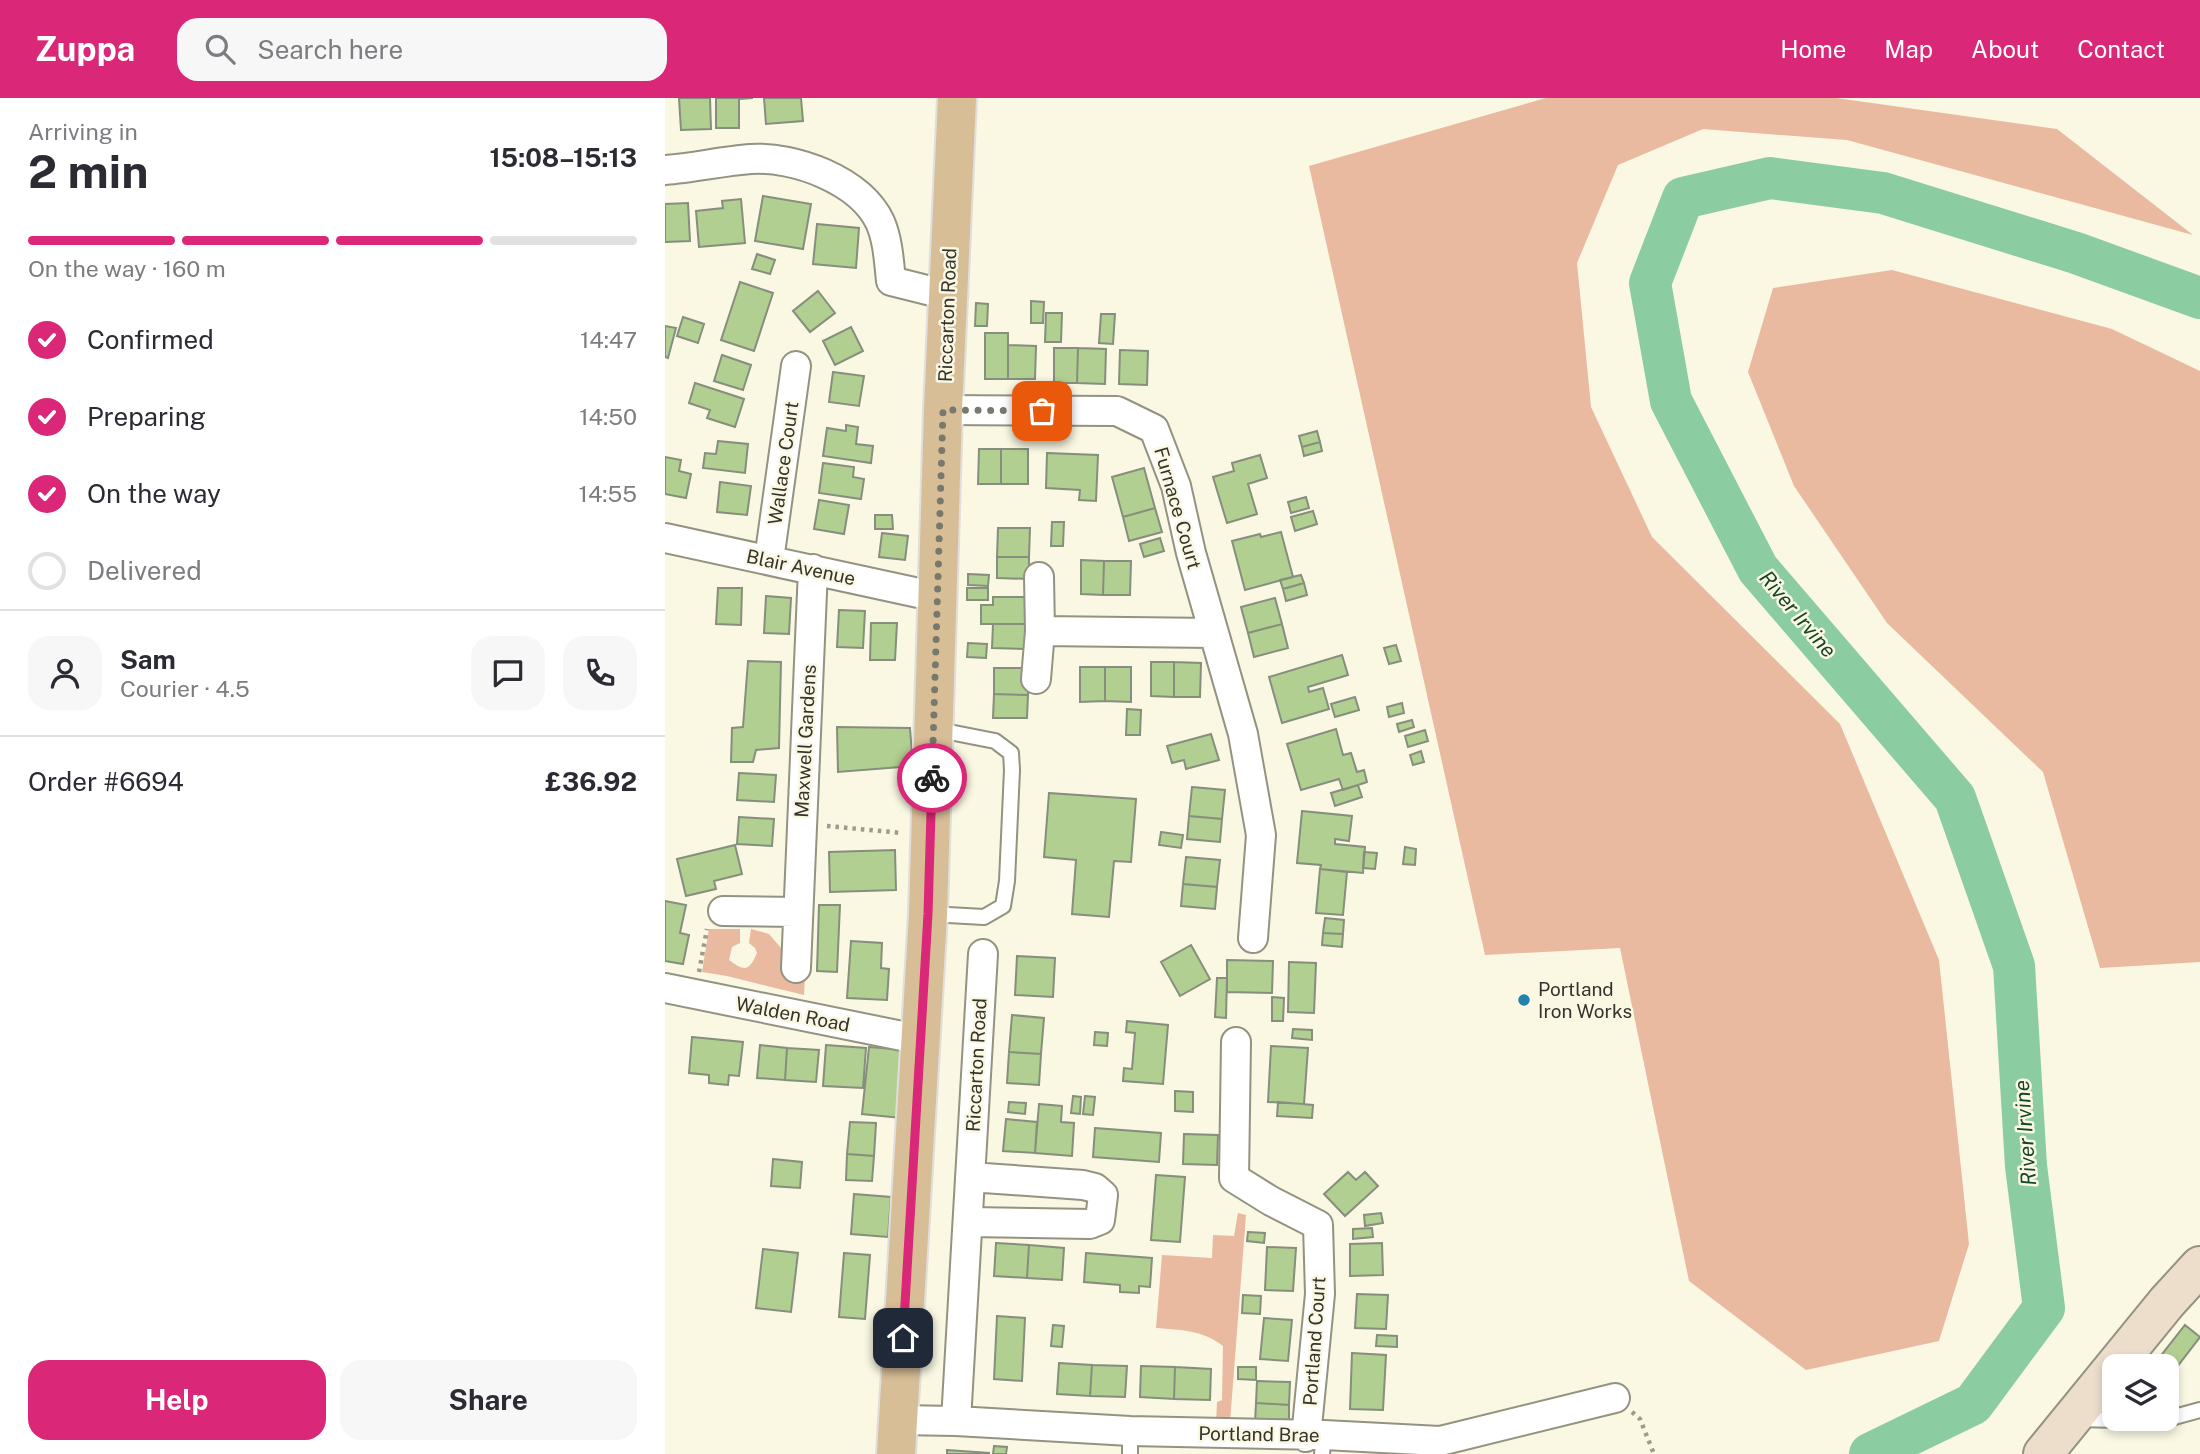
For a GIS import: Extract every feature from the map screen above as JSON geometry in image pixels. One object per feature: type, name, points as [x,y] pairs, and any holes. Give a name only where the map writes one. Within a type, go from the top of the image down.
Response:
[{"type":"main road","name":"Riccarton Road","points":[[897,1437],[928,914],[947,295],[957,98]]},
{"type":"main road","points":[[2125,1354],[2200,1266]]},
{"type":"main road","points":[[2043,1454],[2102,1382]]},
{"type":"street","points":[[665,170],[751,159],[780,159],[812,169],[861,197],[880,222],[888,251],[891,281],[947,295]]},
{"type":"street","name":"Wallace Court","points":[[769,560],[796,366]]},
{"type":"street","name":"Furnace Court","points":[[943,410],[1117,411],[1154,429],[1176,485],[1191,552],[1243,734],[1261,835],[1253,938]]},
{"type":"street","name":"Blair Avenue","points":[[665,538],[937,597]]},
{"type":"street","name":"Maxwell Gardens","points":[[796,968],[813,569]]},
{"type":"street","points":[[1036,679],[1040,631],[1039,577]]},
{"type":"street","points":[[1040,631],[1214,634]]},
{"type":"street","points":[[723,911],[797,912]]},
{"type":"street","name":"Riccarton Road","points":[[956,1421],[983,954]]},
{"type":"street","name":"Walden Road","points":[[665,988],[922,1040]]},
{"type":"street","name":"Portland Court","points":[[1236,1042],[1234,1178],[1318,1225],[1320,1294],[1317,1442]]},
{"type":"street","points":[[968,1222],[1090,1224],[1100,1220],[1103,1195],[1095,1188],[1083,1185],[970,1177]]},
{"type":"street","name":"Portland Brae","points":[[897,1437],[956,1421],[1130,1442],[1440,1441],[1615,1398]]},
{"type":"lane","points":[[928,914],[984,917],[1003,906],[1007,881],[1013,770],[1011,752],[995,741],[933,729]]},
{"type":"lane","points":[[2179,1416],[2200,1410]]},
{"type":"lane","points":[[2072,1419],[2102,1420]]},
{"type":"path","points":[[801,824],[931,835]]},
{"type":"path","points":[[698,976],[708,922],[723,911]]},
{"type":"path","points":[[1615,1398],[1640,1419],[1654,1454]]},
{"type":"shaded area","points":[[1546,98],[1836,98],[2057,129],[2193,235],[1847,140],[1703,129],[1618,165],[1577,263],[1591,407],[1652,537],[1840,724],[1939,960],[1969,1244],[1939,1341],[1806,1370],[1689,1281],[1620,948],[1485,955],[1309,166]]},
{"type":"shaded area","points":[[1892,270],[2112,329],[2200,371],[2200,962],[2100,968],[2043,772],[1887,623],[1794,486],[1748,372],[1773,288]]},
{"type":"shaded area","points":[[709,929],[740,929],[740,943],[732,947],[729,960],[743,968],[749,966],[757,953],[749,943],[751,929],[769,934],[805,976],[804,995],[702,972]]},
{"type":"shaded area","points":[[1238,1213],[1246,1215],[1230,1422],[1216,1423],[1217,1402],[1222,1400],[1223,1346],[1200,1334],[1156,1328],[1162,1255],[1212,1258],[1213,1235],[1234,1236]]},
{"type":"building","points":[[679,98],[710,98],[711,129],[681,130]]},
{"type":"building","points":[[716,98],[753,98],[739,99],[739,128],[716,128]]},
{"type":"building","points":[[764,98],[801,98],[803,121],[766,124]]},
{"type":"building","points":[[763,196],[811,204],[803,249],[755,241]]},
{"type":"building","points":[[741,199],[745,243],[699,247],[696,211],[723,208],[722,201]]},
{"type":"building","points":[[688,203],[690,241],[665,242],[665,204]]},
{"type":"building","points":[[817,224],[859,228],[856,268],[813,264]]},
{"type":"building","points":[[757,254],[775,260],[770,274],[752,269]]},
{"type":"building","points":[[740,282],[773,293],[754,351],[721,340]]},
{"type":"building","points":[[818,291],[835,313],[810,332],[793,311]]},
{"type":"building","points":[[1031,301],[1044,302],[1043,323],[1031,323]]},
{"type":"building","points":[[976,303],[988,304],[987,326],[975,326]]},
{"type":"building","points":[[1046,313],[1062,313],[1061,342],[1045,342]]},
{"type":"building","points":[[1101,314],[1115,314],[1113,344],[1099,343]]},
{"type":"building","points":[[683,317],[704,324],[698,343],[677,336]]},
{"type":"building","points":[[665,326],[676,328],[668,358],[665,357]]},
{"type":"building","points":[[851,327],[863,351],[835,365],[823,341]]},
{"type":"building","points":[[985,333],[1008,333],[1008,379],[985,379]]},
{"type":"building","points":[[1008,345],[1036,346],[1035,379],[1008,379]]},
{"type":"building","points":[[1054,348],[1078,348],[1077,383],[1054,383]]},
{"type":"building","points":[[1078,348],[1106,349],[1105,384],[1077,383]]},
{"type":"building","points":[[1120,350],[1148,351],[1147,385],[1119,384]]},
{"type":"building","points":[[722,355],[751,365],[743,390],[714,381]]},
{"type":"building","points":[[833,372],[864,376],[859,406],[829,402]]},
{"type":"building","points":[[695,383],[744,399],[735,427],[707,418],[710,410],[689,403]]},
{"type":"building","points":[[846,425],[858,427],[856,444],[873,446],[871,463],[823,456],[827,428],[846,431]]},
{"type":"building","points":[[1317,431],[1320,442],[1302,447],[1299,436]]},
{"type":"building","points":[[718,441],[748,444],[745,473],[703,468],[705,453],[716,454]]},
{"type":"building","points":[[1320,442],[1322,451],[1304,456],[1302,447]]},
{"type":"building","points":[[979,449],[1001,449],[1001,484],[978,484]]},
{"type":"building","points":[[1001,449],[1028,449],[1028,484],[1001,484]]},
{"type":"building","points":[[1047,453],[1098,455],[1096,501],[1079,500],[1080,490],[1046,488]]},
{"type":"building","points":[[1260,455],[1267,478],[1248,484],[1257,514],[1227,523],[1213,477],[1234,471],[1232,463]]},
{"type":"building","points":[[665,457],[681,460],[679,471],[691,474],[686,498],[665,494]]},
{"type":"building","points":[[823,463],[854,467],[853,477],[864,479],[861,499],[819,493]]},
{"type":"building","points":[[1144,468],[1155,508],[1123,517],[1112,477]]},
{"type":"building","points":[[720,482],[751,486],[747,515],[717,512]]},
{"type":"building","points":[[1306,497],[1309,508],[1291,513],[1288,502]]},
{"type":"building","points":[[819,500],[849,505],[844,534],[814,529]]},
{"type":"building","points":[[1155,508],[1162,532],[1129,541],[1123,517]]},
{"type":"building","points":[[1313,511],[1317,524],[1295,531],[1291,517]]},
{"type":"building","points":[[875,515],[892,515],[893,529],[875,529]]},
{"type":"building","points":[[1052,522],[1064,522],[1063,546],[1051,546]]},
{"type":"building","points":[[998,528],[1030,528],[1029,557],[997,557]]},
{"type":"building","points":[[1281,532],[1293,577],[1245,590],[1232,541]]},
{"type":"building","points":[[882,533],[908,536],[905,560],[879,557]]},
{"type":"building","points":[[1160,538],[1164,551],[1144,557],[1140,544]]},
{"type":"building","points":[[997,557],[1029,557],[1029,579],[997,578]]},
{"type":"building","points":[[1081,560],[1104,561],[1103,595],[1081,594]]},
{"type":"building","points":[[1104,561],[1131,561],[1130,595],[1103,595]]},
{"type":"building","points":[[968,574],[989,575],[988,586],[968,585]]},
{"type":"building","points":[[1301,575],[1304,583],[1283,589],[1280,580]]},
{"type":"building","points":[[1304,583],[1307,595],[1286,601],[1283,589]]},
{"type":"building","points":[[718,588],[742,588],[741,625],[716,624]]},
{"type":"building","points":[[967,588],[988,588],[988,600],[967,600]]},
{"type":"building","points":[[766,596],[791,598],[789,634],[764,633]]},
{"type":"building","points":[[993,597],[1025,597],[1025,624],[981,624],[981,605],[993,605]]},
{"type":"building","points":[[1275,598],[1282,624],[1248,633],[1241,607]]},
{"type":"building","points":[[839,610],[865,611],[863,648],[837,647]]},
{"type":"building","points":[[871,623],[897,623],[895,660],[870,660]]},
{"type":"building","points":[[993,624],[1025,624],[1025,649],[992,648]]},
{"type":"building","points":[[1282,624],[1288,648],[1254,657],[1248,633]]},
{"type":"building","points":[[968,643],[987,644],[986,658],[967,657]]},
{"type":"building","points":[[1396,645],[1401,661],[1389,664],[1384,648]]},
{"type":"building","points":[[1342,655],[1348,675],[1308,687],[1309,692],[1323,688],[1329,709],[1282,723],[1269,677]]},
{"type":"building","points":[[748,661],[781,662],[779,748],[756,750],[753,762],[731,762],[732,728],[743,727]]},
{"type":"building","points":[[1151,662],[1174,662],[1174,697],[1151,696]]},
{"type":"building","points":[[1174,662],[1201,663],[1200,697],[1174,697]]},
{"type":"building","points":[[1080,667],[1105,667],[1105,701],[1080,702]]},
{"type":"building","points":[[1105,667],[1131,667],[1131,702],[1105,701]]},
{"type":"building","points":[[994,668],[1028,668],[1028,695],[994,694]]},
{"type":"building","points":[[994,694],[1028,695],[1027,718],[993,718]]},
{"type":"building","points":[[1355,697],[1359,710],[1335,717],[1331,704]]},
{"type":"building","points":[[1402,703],[1404,713],[1389,717],[1387,707]]},
{"type":"building","points":[[1127,709],[1141,710],[1140,735],[1126,735]]},
{"type":"building","points":[[1412,720],[1414,727],[1399,732],[1397,724]]},
{"type":"building","points":[[837,727],[910,728],[913,766],[838,772]]},
{"type":"building","points":[[1336,729],[1343,755],[1351,753],[1357,772],[1364,770],[1367,782],[1343,790],[1339,779],[1301,790],[1287,744]]},
{"type":"building","points":[[1425,730],[1428,741],[1408,747],[1405,736]]},
{"type":"building","points":[[1211,734],[1219,760],[1186,769],[1184,760],[1172,763],[1167,746]]},
{"type":"building","points":[[1421,751],[1424,762],[1413,765],[1410,755]]},
{"type":"building","points":[[739,773],[776,775],[774,802],[737,800]]},
{"type":"building","points":[[1358,785],[1362,797],[1335,806],[1331,793]]},
{"type":"building","points":[[1192,787],[1225,790],[1222,819],[1189,816]]},
{"type":"building","points":[[1049,793],[1136,799],[1131,862],[1114,861],[1109,917],[1072,914],[1076,860],[1044,857]]},
{"type":"building","points":[[1302,811],[1352,816],[1349,841],[1335,839],[1335,844],[1365,847],[1363,873],[1320,869],[1321,865],[1297,863]]},
{"type":"building","points":[[1189,816],[1222,819],[1220,842],[1187,839]]},
{"type":"building","points":[[739,817],[774,819],[772,846],[737,844]]},
{"type":"building","points":[[1161,832],[1183,835],[1181,848],[1159,845]]},
{"type":"building","points":[[735,845],[742,874],[714,881],[716,889],[686,896],[677,859]]},
{"type":"building","points":[[1405,847],[1416,849],[1415,865],[1403,864]]},
{"type":"building","points":[[895,850],[896,890],[830,892],[829,852]]},
{"type":"building","points":[[1364,852],[1377,853],[1375,869],[1363,868]]},
{"type":"building","points":[[1186,857],[1220,860],[1217,887],[1183,884]]},
{"type":"building","points":[[1320,869],[1347,872],[1343,915],[1316,913]]},
{"type":"building","points":[[1183,884],[1217,887],[1215,909],[1181,906]]},
{"type":"building","points":[[665,901],[686,905],[680,933],[689,935],[683,964],[665,961]]},
{"type":"building","points":[[819,905],[840,905],[837,972],[817,971]]},
{"type":"building","points":[[1325,918],[1344,920],[1343,934],[1323,933]]},
{"type":"building","points":[[1323,933],[1343,934],[1342,947],[1322,945]]},
{"type":"building","points":[[851,941],[882,943],[881,968],[889,969],[887,1000],[847,998]]},
{"type":"building","points":[[1191,945],[1210,979],[1180,996],[1161,962]]},
{"type":"building","points":[[1017,956],[1055,958],[1053,997],[1015,995]]},
{"type":"building","points":[[1227,960],[1273,961],[1272,993],[1227,992]]},
{"type":"building","points":[[1289,962],[1316,963],[1314,1013],[1288,1012]]},
{"type":"building","points":[[1217,978],[1227,978],[1226,1018],[1215,1017]]},
{"type":"building","points":[[1272,997],[1284,998],[1283,1021],[1272,1021]]},
{"type":"building","points":[[1012,1015],[1044,1018],[1041,1054],[1009,1052]]},
{"type":"building","points":[[1127,1021],[1168,1025],[1163,1084],[1123,1081],[1124,1068],[1132,1069],[1135,1033],[1126,1032]]},
{"type":"building","points":[[1293,1029],[1312,1030],[1312,1040],[1292,1038]]},
{"type":"building","points":[[1095,1032],[1108,1033],[1107,1046],[1094,1045]]},
{"type":"building","points":[[692,1037],[743,1042],[739,1076],[729,1075],[728,1085],[709,1083],[709,1075],[689,1073]]},
{"type":"building","points":[[760,1045],[787,1048],[785,1080],[757,1078]]},
{"type":"building","points":[[826,1045],[866,1048],[863,1088],[823,1086]]},
{"type":"building","points":[[1271,1046],[1308,1048],[1304,1104],[1268,1102]]},
{"type":"building","points":[[869,1047],[907,1050],[901,1118],[862,1114]]},
{"type":"building","points":[[787,1048],[819,1050],[816,1082],[785,1080]]},
{"type":"building","points":[[1009,1052],[1041,1054],[1039,1085],[1007,1083]]},
{"type":"building","points":[[1175,1091],[1193,1092],[1193,1112],[1175,1111]]},
{"type":"building","points":[[1073,1096],[1081,1097],[1080,1114],[1071,1113]]},
{"type":"building","points":[[1085,1096],[1095,1097],[1093,1115],[1083,1114]]},
{"type":"building","points":[[1009,1102],[1026,1103],[1025,1114],[1008,1112]]},
{"type":"building","points":[[1278,1102],[1313,1105],[1312,1118],[1277,1116]]},
{"type":"building","points":[[1039,1104],[1062,1106],[1061,1122],[1074,1123],[1072,1156],[1035,1153]]},
{"type":"building","points":[[1006,1119],[1037,1122],[1035,1153],[1003,1151]]},
{"type":"building","points":[[850,1122],[876,1123],[874,1156],[847,1154]]},
{"type":"building","points":[[1095,1128],[1161,1133],[1159,1162],[1093,1157]]},
{"type":"building","points":[[1184,1134],[1218,1135],[1217,1165],[1183,1164]]},
{"type":"building","points":[[847,1154],[874,1156],[872,1181],[846,1180]]},
{"type":"building","points":[[773,1159],[802,1162],[800,1188],[771,1186]]},
{"type":"building","points":[[1348,1172],[1356,1180],[1365,1172],[1378,1186],[1345,1216],[1324,1194]]},
{"type":"building","points":[[1156,1175],[1185,1177],[1180,1242],[1151,1240]]},
{"type":"building","points":[[854,1194],[891,1197],[888,1237],[851,1234]]},
{"type":"building","points":[[1381,1213],[1383,1223],[1365,1226],[1364,1215]]},
{"type":"building","points":[[1372,1228],[1373,1237],[1353,1239],[1353,1229]]},
{"type":"building","points":[[1248,1232],[1265,1233],[1264,1243],[1247,1241]]},
{"type":"building","points":[[996,1243],[1029,1245],[1027,1278],[994,1276]]},
{"type":"building","points":[[1382,1243],[1383,1275],[1350,1276],[1350,1244]]},
{"type":"building","points":[[1029,1245],[1064,1248],[1062,1280],[1027,1278]]},
{"type":"building","points":[[1267,1247],[1296,1248],[1293,1291],[1265,1290]]},
{"type":"building","points":[[763,1249],[798,1253],[791,1312],[756,1308]]},
{"type":"building","points":[[844,1253],[870,1255],[865,1319],[839,1317]]},
{"type":"building","points":[[1086,1253],[1152,1258],[1150,1287],[1139,1286],[1139,1293],[1120,1292],[1120,1285],[1084,1282]]},
{"type":"building","points":[[1357,1294],[1388,1295],[1386,1329],[1355,1328]]},
{"type":"building","points":[[1243,1295],[1261,1296],[1260,1314],[1242,1313]]},
{"type":"building","points":[[997,1316],[1025,1318],[1022,1381],[994,1379]]},
{"type":"building","points":[[1264,1318],[1292,1320],[1288,1361],[1260,1359]]},
{"type":"building","points":[[1053,1325],[1064,1326],[1062,1347],[1051,1346]]},
{"type":"building","points":[[2185,1325],[2200,1337],[2179,1364],[2179,1354],[2162,1354]]},
{"type":"building","points":[[1377,1335],[1397,1336],[1397,1347],[1376,1346]]},
{"type":"building","points":[[1352,1353],[1386,1355],[1383,1410],[1350,1409]]},
{"type":"building","points":[[1059,1363],[1092,1365],[1090,1396],[1057,1394]]},
{"type":"building","points":[[1092,1365],[1127,1366],[1125,1397],[1090,1396]]},
{"type":"building","points":[[1141,1366],[1175,1367],[1174,1399],[1140,1397]]},
{"type":"building","points":[[1175,1367],[1211,1369],[1210,1400],[1174,1399]]},
{"type":"building","points":[[1238,1367],[1256,1367],[1256,1380],[1238,1379]]},
{"type":"building","points":[[1257,1381],[1290,1382],[1289,1405],[1256,1403]]},
{"type":"building","points":[[1256,1403],[1289,1405],[1289,1424],[1255,1423]]},
{"type":"building","points":[[994,1446],[1007,1447],[1006,1454],[993,1454]]},
{"type":"building","points":[[947,1450],[990,1453],[947,1454]]},
{"type":"waterway","name":"River Irvine","points":[[1870,1454],[1973,1404],[2044,1308],[2026,1166],[2014,966],[1955,798],[1758,569],[1671,401],[1650,283],[1683,198],[1770,178],[1883,193],[2076,253],[2200,298]]},
{"type":"way so far","points":[[932,778],[943,410],[1042,411]]},
{"type":"place","name":"Portland Iron Works","points":[[1524,1000]]},
{"type":"route","points":[[903,1338],[928,914],[932,778]]}]
